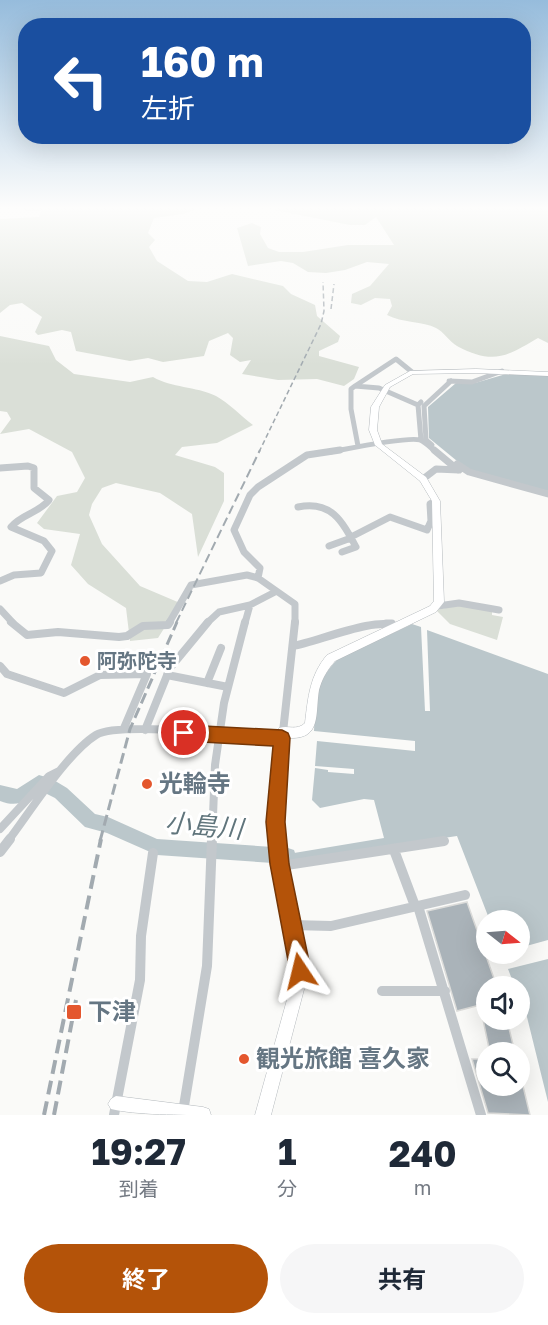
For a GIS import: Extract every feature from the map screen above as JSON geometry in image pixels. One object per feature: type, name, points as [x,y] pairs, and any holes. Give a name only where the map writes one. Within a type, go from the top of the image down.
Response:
[{"type":"main road","points":[[263,1115],[300,984],[300,971],[279,861],[276,810],[282,735],[298,733],[310,724],[315,682],[321,669],[331,658],[438,606],[440,579],[437,562],[436,501],[423,479],[379,445],[373,430],[372,418],[383,390],[393,381],[412,372],[502,371],[548,374]]},
{"type":"main road","points":[[115,1109],[203,1115]]},
{"type":"street","points":[[358,446],[351,409],[351,389],[396,359],[412,372]]},
{"type":"street","points":[[418,405],[445,383],[472,382],[502,371]]},
{"type":"street","points":[[451,381],[424,406],[426,440],[461,470]]},
{"type":"street","points":[[354,386],[383,390],[418,405]]},
{"type":"street","points":[[418,405],[421,440]]},
{"type":"street","points":[[258,578],[260,568],[249,560],[234,530],[250,495],[258,487],[307,455],[358,446],[379,445],[397,440],[421,440],[461,470]]},
{"type":"street","points":[[0,468],[28,466],[34,468],[34,488],[49,500],[47,505],[26,513],[11,527],[44,541],[52,551],[41,573],[14,575],[0,581]]},
{"type":"street","points":[[423,479],[436,469],[461,470],[548,494]]},
{"type":"street","points":[[328,546],[351,538],[390,517],[427,530],[431,521],[430,504],[436,501]]},
{"type":"street","points":[[298,507],[313,504],[327,509],[340,519],[356,548],[342,552]]},
{"type":"street","points":[[0,609],[27,635],[58,633],[123,637],[143,626],[168,625],[191,585],[247,576],[258,578],[295,604],[293,646],[282,735],[220,735],[124,729],[106,731],[91,738],[75,752],[0,852]]},
{"type":"street","points":[[145,730],[170,668],[212,616],[250,604],[275,592]]},
{"type":"street","points":[[438,606],[459,603],[499,610]]},
{"type":"street","points":[[183,1113],[207,966],[215,765],[228,687],[250,604]]},
{"type":"street","points":[[293,646],[313,643],[366,625],[391,622],[397,627]]},
{"type":"street","points":[[207,683],[221,648]]},
{"type":"street","points":[[0,666],[7,674],[64,693],[100,675],[147,674],[124,729]]},
{"type":"street","points":[[167,675],[228,687]]},
{"type":"street","points":[[0,829],[48,776],[59,771]]},
{"type":"street","points":[[279,861],[394,850],[444,841]]},
{"type":"street","points":[[394,850],[445,991],[481,1115]]},
{"type":"street","points":[[115,1109],[140,980],[141,936],[153,853]]},
{"type":"street","points":[[292,925],[331,926],[465,895]]},
{"type":"street","points":[[382,991],[445,991]]},
{"type":"shaded area","points":[[0,261],[157,261],[188,281],[207,282],[232,274],[283,286],[291,294],[315,305],[317,316],[340,336],[338,342],[319,351],[319,356],[359,367],[354,379],[344,386],[317,379],[278,380],[242,374],[251,360],[240,362],[230,355],[233,338],[228,333],[209,341],[204,356],[163,362],[148,358],[130,361],[76,351],[71,332],[62,330],[38,335],[35,332],[42,317],[22,303],[10,305],[0,313]]},
{"type":"shaded area","points":[[247,261],[281,261],[248,266]]},
{"type":"shaded area","points":[[281,261],[548,261],[548,343],[538,338],[517,350],[499,356],[490,357],[470,352],[451,342],[436,328],[387,315],[392,306],[390,299],[375,298],[361,305],[351,303],[352,294],[370,286],[389,264],[367,262],[345,270],[326,273],[308,272],[293,263]]},
{"type":"shaded area","points":[[0,336],[49,346],[56,360],[74,374],[130,382],[153,377],[160,381],[200,390],[226,402],[253,425],[217,443],[182,447],[175,455],[215,467],[224,473],[224,501],[198,557],[192,514],[160,493],[116,483],[102,488],[92,504],[89,515],[102,544],[140,586],[180,603],[158,638],[130,641],[126,608],[88,584],[71,565],[80,534],[44,529],[37,523],[57,496],[77,492],[85,478],[72,452],[29,429],[0,434],[11,419],[7,412],[0,411]]},
{"type":"shaded area","points":[[506,374],[548,375],[548,491],[468,470],[429,438],[428,407],[456,383],[475,383]]},
{"type":"shaded area","points":[[460,605],[492,610],[492,615],[503,617],[497,640],[450,624],[436,610]]},
{"type":"shaded area","points":[[412,624],[421,627],[425,711],[430,711],[427,630],[548,674],[548,940],[530,945],[530,910],[486,910],[457,836],[283,862],[282,855],[384,838],[374,800],[364,799],[320,808],[312,800],[315,768],[328,770],[328,772],[354,774],[354,769],[315,766],[317,741],[415,751],[415,741],[314,731],[318,692],[325,675],[338,659]]},
{"type":"shaded area","points":[[548,959],[548,1102],[530,1029],[530,976],[511,976],[508,969]]},
{"type":"building","points":[[467,902],[476,928],[476,964],[489,964],[493,976],[476,976],[476,1006],[457,1011],[427,911]]},
{"type":"building","points":[[485,1030],[509,1030],[512,1042],[488,1042]]},
{"type":"building","points":[[472,1059],[476,1059],[476,1072]]},
{"type":"building","points":[[483,1096],[525,1096],[530,1115],[488,1113]]},
{"type":"waterway","name":"小島川","points":[[0,793],[18,797],[39,783],[46,784],[61,793],[91,821],[108,825],[157,847],[288,856]]},
{"type":"railway","points":[[259,452],[321,324],[324,311],[323,282]]},
{"type":"railway","points":[[331,309],[334,284]]},
{"type":"railway","points":[[176,623],[260,450]]},
{"type":"railway","points":[[100,841],[130,729],[177,622]]},
{"type":"railway","points":[[44,1115],[101,839]]},
{"type":"railway","points":[[54,1115],[76,1000]]},
{"type":"place","name":"阿弥陀寺","points":[[85,661]]},
{"type":"place","name":"光輪寺","points":[[147,784]]},
{"type":"place","name":"下津","points":[[74,1012]]},
{"type":"place","name":"観光旅館 喜久家","points":[[244,1059]]},
{"type":"route","points":[[184,733],[282,738],[276,822],[280,864],[300,971]]}]
